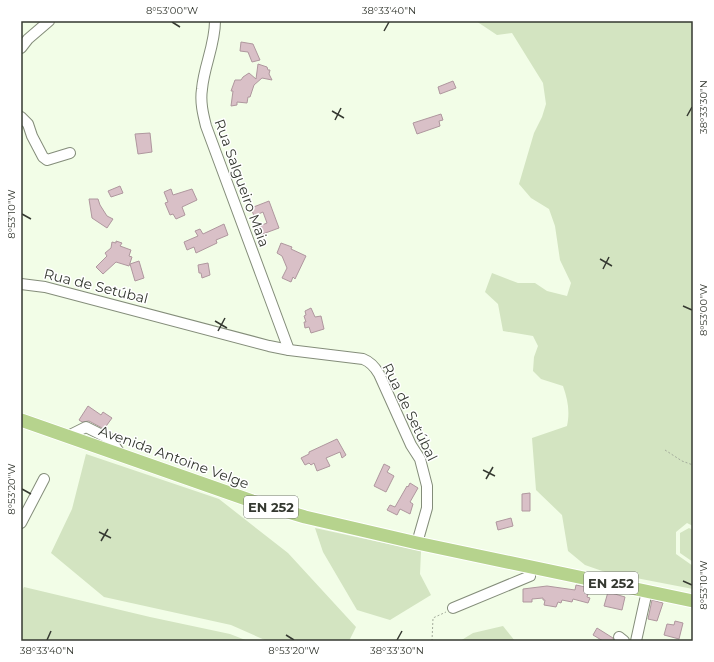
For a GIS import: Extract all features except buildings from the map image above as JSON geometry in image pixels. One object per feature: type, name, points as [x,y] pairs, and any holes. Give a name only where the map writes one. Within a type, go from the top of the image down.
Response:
[{"type":"main road","name":"Avenida Antoine Velge","points":[[21,420],[252,501],[305,517],[417,543],[528,566]]},
{"type":"main road","name":"EN 252","points":[[528,566],[693,601]]},
{"type":"street","points":[[21,48],[28,39],[49,21]]},
{"type":"street","name":"Rua Salgueiro Maia","points":[[214,21],[214,37],[202,87],[201,97],[203,116],[289,350]]},
{"type":"street","points":[[21,117],[28,124],[32,136],[46,160],[70,153]]},
{"type":"street","name":"Rua de Setúbal","points":[[21,284],[46,287],[289,350],[363,359],[372,364],[411,445],[420,459],[427,486],[427,508],[417,543]]},
{"type":"street","points":[[21,523],[44,479]]},
{"type":"street","points":[[453,608],[530,576],[528,566]]},
{"type":"street","points":[[636,641],[647,591]]},
{"type":"path","points":[[665,450],[682,461],[693,465]]},
{"type":"path","points":[[432,641],[433,618],[453,608]]},
{"type":"green space","points":[[476,21],[693,21],[693,526],[687,523],[676,532],[676,554],[693,566],[693,589],[605,572],[585,565],[568,551],[562,515],[536,490],[532,438],[567,426],[568,406],[566,396],[563,386],[541,379],[533,371],[534,357],[538,346],[533,336],[503,331],[498,304],[485,292],[492,273],[518,283],[535,283],[547,291],[567,296],[571,283],[560,260],[555,226],[549,209],[531,198],[519,184],[534,133],[542,117],[546,104],[543,83],[512,33],[497,35]]},
{"type":"green space","points":[[86,454],[219,499],[288,553],[356,627],[349,641],[267,641],[231,625],[104,597],[51,553],[72,509]]},
{"type":"green space","points":[[315,528],[421,551],[420,574],[431,595],[390,620],[357,610],[323,552]]},
{"type":"green space","points":[[689,528],[693,530],[693,562],[680,553],[680,533]]},
{"type":"green space","points":[[24,587],[150,617],[230,634],[248,641],[21,641],[21,593]]},
{"type":"green space","points":[[503,626],[515,641],[460,641],[473,633]]}]
